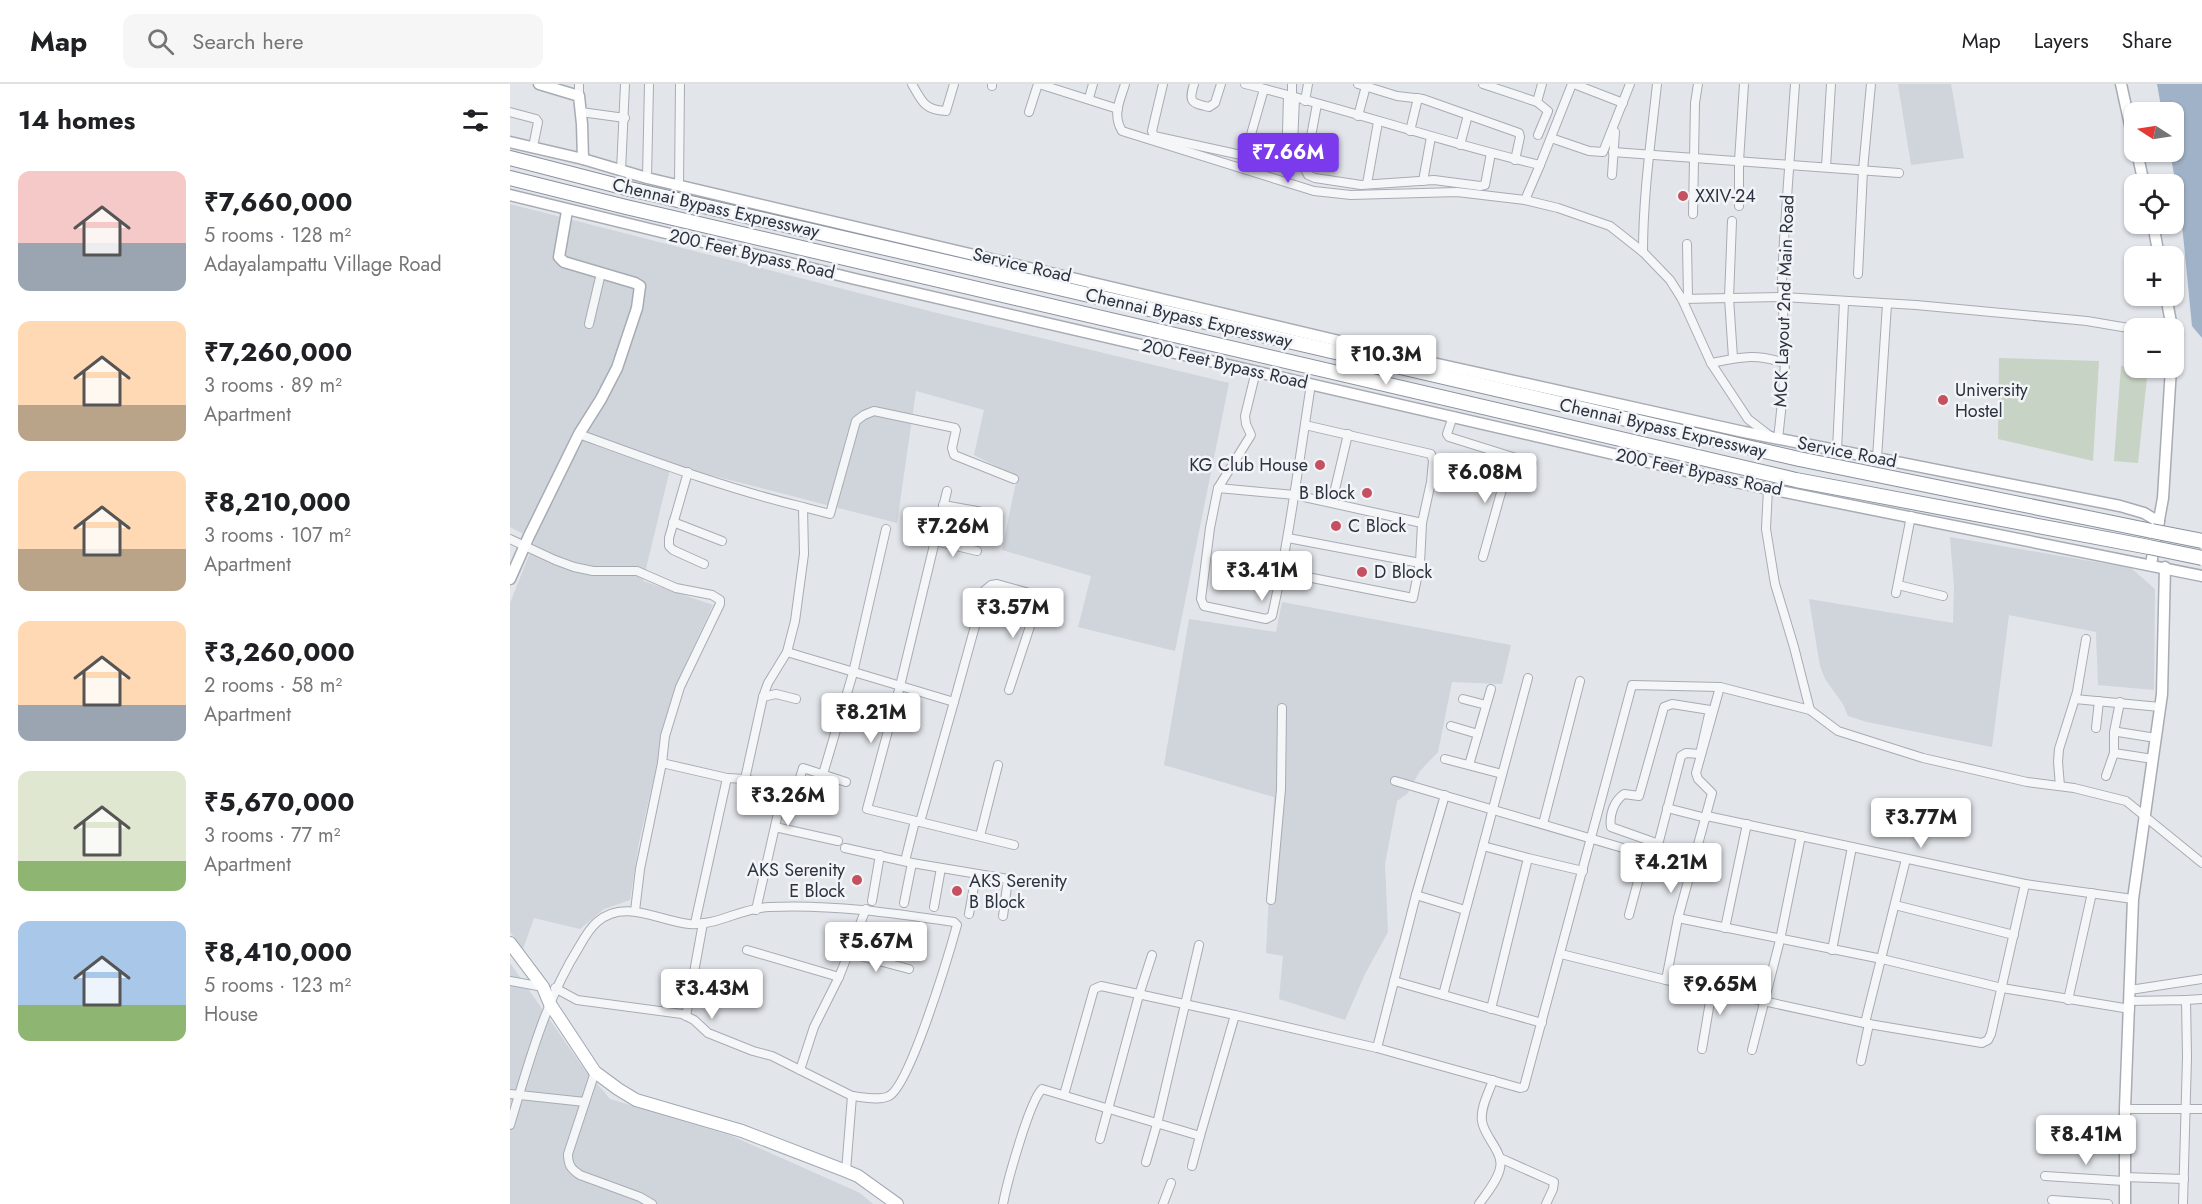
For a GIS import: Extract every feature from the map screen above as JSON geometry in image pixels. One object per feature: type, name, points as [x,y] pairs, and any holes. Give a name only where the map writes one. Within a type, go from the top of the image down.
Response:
[{"type":"highway","name":"Chennai Bypass Expressway","points":[[510,159],[1799,459],[2156,526],[2202,541]]},
{"type":"highway","name":"Chennai Bypass Expressway","points":[[510,178],[638,210],[1796,480],[2202,558]]},
{"type":"main road","points":[[510,943],[549,988],[550,1004],[595,1072],[636,1100],[742,1131],[846,1171],[858,1176],[897,1204]]},
{"type":"street","points":[[539,84],[579,96]]},
{"type":"street","points":[[579,84],[583,159]]},
{"type":"street","points":[[621,171],[625,84]]},
{"type":"street","points":[[647,174],[649,84]]},
{"type":"street","points":[[679,180],[680,84]]},
{"type":"street","points":[[912,84],[926,106],[933,110],[946,111],[954,84]]},
{"type":"street","points":[[1029,112],[1038,84],[1118,108]]},
{"type":"street","points":[[1089,98],[1093,84]]},
{"type":"street","points":[[1125,84],[1116,121],[1122,131],[1288,183],[1332,194],[1457,192],[1525,200],[1558,208],[1610,226],[1643,252],[1685,298],[1711,363],[1748,419],[1774,438]]},
{"type":"street","points":[[1163,84],[1152,131],[1154,136],[1241,155],[1246,152],[1264,88]]},
{"type":"street","points":[[1194,84],[1192,100],[1194,103],[1209,107],[1215,103],[1221,84]]},
{"type":"street","points":[[1245,84],[1460,145],[1540,165]]},
{"type":"street","points":[[1288,183],[1292,167],[1292,84]]},
{"type":"street","points":[[1305,101],[1308,84]]},
{"type":"street","points":[[1483,84],[1537,102],[1548,111],[1538,135]]},
{"type":"street","points":[[1537,102],[1542,84]]},
{"type":"street","points":[[1525,200],[1573,84],[1623,103]]},
{"type":"street","points":[[1551,138],[1589,151],[1603,152],[1630,84]]},
{"type":"street","points":[[1643,252],[1643,208],[1657,84]]},
{"type":"street","points":[[1693,214],[1695,103],[1698,84]]},
{"type":"street","points":[[1739,206],[1739,160],[1744,84]]},
{"type":"street","name":"MCK Layout 2nd Main Road","points":[[1774,438],[1783,393],[1785,363],[1783,255],[1795,84]]},
{"type":"street","points":[[1826,167],[1832,84]]},
{"type":"street","points":[[1858,274],[1863,170],[1871,84]]},
{"type":"street","points":[[2121,84],[2125,102]]},
{"type":"street","points":[[1358,116],[1362,85],[1397,96],[1418,98],[1519,133],[1521,137],[1515,159]]},
{"type":"street","points":[[1410,131],[1418,98]]},
{"type":"street","points":[[1317,104],[1306,172],[1315,178],[1367,184],[1434,180],[1480,186],[1485,184],[1491,153]]},
{"type":"street","points":[[510,112],[536,119],[538,122],[533,147]]},
{"type":"street","points":[[581,112],[625,118]]},
{"type":"street","points":[[1460,145],[1468,115]]},
{"type":"street","points":[[1367,184],[1378,122]]},
{"type":"street","points":[[1612,175],[1615,132]]},
{"type":"street","points":[[1423,181],[1431,137]]},
{"type":"street","name":"Service Road","points":[[510,142],[583,159],[621,171],[679,180],[1424,361],[1774,438],[2136,510],[2156,526]]},
{"type":"street","points":[[1613,152],[1899,173]]},
{"type":"street","name":"200 Feet Bypass Road","points":[[510,195],[567,211],[1768,488],[2202,576]]},
{"type":"street","points":[[510,579],[579,434],[617,368],[637,308],[640,286],[625,279],[564,262],[559,257],[567,211]]},
{"type":"street","points":[[1731,221],[1729,298],[1733,358]]},
{"type":"street","points":[[1685,298],[1687,244]]},
{"type":"street","points":[[589,324],[601,273]]},
{"type":"street","points":[[1685,298],[1783,297],[2086,321],[2124,327]]},
{"type":"street","points":[[1837,450],[1844,302]]},
{"type":"street","points":[[1877,458],[1887,304]]},
{"type":"street","points":[[1711,363],[1733,358],[1765,356],[1785,363]]},
{"type":"street","points":[[1256,371],[1245,416],[1251,435],[1218,488],[1210,528],[1201,599],[1204,606],[1270,619],[1272,616],[1288,538],[1311,384]]},
{"type":"street","points":[[2151,564],[2156,526],[2163,498],[2170,378]]},
{"type":"street","points":[[579,434],[764,498],[830,514],[856,421],[874,411],[955,428],[952,451],[954,455],[1014,479]]},
{"type":"street","points":[[1453,416],[1447,434],[1449,437],[1532,463]]},
{"type":"street","points":[[1282,572],[1413,598],[1420,563],[1422,523],[1431,482],[1433,457],[1431,454],[1305,424]]},
{"type":"street","points":[[1332,502],[1348,434]]},
{"type":"street","points":[[1483,557],[1511,457]]},
{"type":"street","points":[[687,472],[669,538],[669,546],[704,564]]},
{"type":"street","points":[[1218,488],[1295,495],[1422,523]]},
{"type":"street","points":[[1768,488],[1766,529],[1775,584],[1810,710]]},
{"type":"street","points":[[946,491],[900,686],[867,809],[1014,845]]},
{"type":"street","points":[[943,505],[988,513]]},
{"type":"street","points":[[745,779],[763,697],[768,683],[787,652],[795,621],[804,554],[803,507]]},
{"type":"street","points":[[1911,516],[1897,589],[1943,596]]},
{"type":"street","points":[[673,522],[722,541]]},
{"type":"street","points":[[823,774],[853,673],[886,529]]},
{"type":"street","points":[[1288,538],[1420,563]]},
{"type":"street","points":[[510,539],[574,567],[637,571],[687,592],[718,597],[720,604],[681,687],[665,736],[662,763],[640,869],[635,911]]},
{"type":"street","points":[[934,541],[977,551]]},
{"type":"street","points":[[2125,1204],[2125,1110],[2133,899],[2160,707],[2165,567]]},
{"type":"street","points":[[904,903],[909,862],[918,821],[985,590],[991,585],[1040,596],[1009,690]]},
{"type":"street","points":[[2060,786],[2059,749],[2075,699],[2086,639]]},
{"type":"street","points":[[787,652],[954,702]]},
{"type":"street","points":[[1443,995],[1528,678]]},
{"type":"street","points":[[1543,824],[1580,681]]},
{"type":"street","points":[[1064,1095],[1094,988],[1101,986],[1377,1048],[1520,1088],[1524,1087],[1632,685],[1720,687],[1810,710],[1838,731],[1912,755],[1979,772],[2060,786],[2126,801],[2202,863]]},
{"type":"street","points":[[1666,980],[1678,918],[1712,793],[1698,779],[1696,773],[1720,687]]},
{"type":"street","points":[[1469,765],[1491,689]]},
{"type":"street","points":[[763,697],[776,694],[796,699]]},
{"type":"street","points":[[1463,699],[1486,705]]},
{"type":"street","points":[[2075,699],[2160,707]]},
{"type":"street","points":[[2096,728],[2099,701]]},
{"type":"street","points":[[2106,776],[2114,753],[2114,732],[2120,702]]},
{"type":"street","points":[[1672,704],[1710,710],[1700,754],[1686,753],[1682,756],[1659,841],[1656,843],[1611,827],[1610,822],[1618,798],[1624,794],[1640,796],[1664,707],[1672,704]]},
{"type":"street","points":[[1271,900],[1281,789],[1282,708]]},
{"type":"street","points":[[1451,726],[1478,734]]},
{"type":"street","points":[[2118,732],[2156,738]]},
{"type":"street","points":[[2114,753],[2153,759]]},
{"type":"street","points":[[1444,759],[1502,774]]},
{"type":"street","points":[[662,763],[727,778],[745,779],[774,789],[780,794],[781,800],[756,910]]},
{"type":"street","points":[[980,836],[998,765]]},
{"type":"street","points":[[780,794],[796,791],[803,768],[846,782]]},
{"type":"street","points":[[686,1016],[699,923],[727,778]]},
{"type":"street","points":[[1395,781],[1691,868]]},
{"type":"street","points":[[1377,1048],[1416,895],[1445,795]]},
{"type":"street","points":[[1667,808],[2025,884],[2133,899]]},
{"type":"street","points":[[1596,819],[1610,822]]},
{"type":"street","points":[[1725,928],[1747,824]]},
{"type":"street","points":[[775,827],[838,841]]},
{"type":"street","points":[[1752,1050],[1780,940],[1801,836]]},
{"type":"street","points":[[1483,846],[1583,871]]},
{"type":"street","points":[[1832,950],[1852,847]]},
{"type":"street","points":[[845,848],[976,875],[1008,879],[1003,916]]},
{"type":"street","points":[[872,901],[880,855]]},
{"type":"street","points":[[1629,915],[1645,855]]},
{"type":"street","points":[[1491,1009],[1528,858]]},
{"type":"street","points":[[1862,1061],[1867,1023],[1906,859]]},
{"type":"street","points":[[934,907],[941,868]]},
{"type":"street","points":[[969,914],[976,875]]},
{"type":"street","points":[[1561,954],[1666,980],[1867,1023],[1982,1043],[1988,1040],[1991,1034],[2025,884]]},
{"type":"street","points":[[2068,1000],[2092,893]]},
{"type":"street","points":[[1416,895],[1465,910]]},
{"type":"street","points":[[1895,905],[2014,935]]},
{"type":"street","points":[[510,981],[549,988],[577,1000],[686,1016],[708,1033],[772,1056],[852,1096],[886,1098],[895,1092],[903,1080],[934,1001],[957,925],[954,922],[866,909],[765,907],[716,922],[689,924],[635,911],[609,914],[591,928],[549,988]]},
{"type":"street","points":[[800,1070],[814,1027],[839,977],[866,909]]},
{"type":"street","points":[[1678,918],[1882,959],[2002,988],[2068,1000],[2202,999]]},
{"type":"street","points":[[1146,1162],[1200,945]]},
{"type":"street","points":[[747,950],[839,977]]},
{"type":"street","points":[[849,953],[909,969]]},
{"type":"street","points":[[1100,1139],[1152,955]]},
{"type":"street","points":[[2130,1000],[2202,980]]},
{"type":"street","points":[[1394,981],[1542,1023]]},
{"type":"street","points":[[1702,1049],[1712,990]]},
{"type":"street","points":[[2183,1204],[2186,1000]]},
{"type":"street","points":[[510,1125],[550,1004]]},
{"type":"street","points":[[1192,1167],[1234,1015]]},
{"type":"street","points":[[595,1072],[567,1154],[572,1169],[580,1175],[652,1204]]},
{"type":"street","points":[[1479,1204],[1500,1168],[1500,1158],[1482,1121],[1482,1112],[1493,1080]]},
{"type":"street","points":[[1003,1204],[1009,1176],[1042,1089],[1200,1137]]},
{"type":"street","points":[[510,1094],[585,1102]]},
{"type":"street","points":[[846,1171],[852,1096]]},
{"type":"street","points":[[2125,1110],[2202,1108]]},
{"type":"street","points":[[1500,1158],[1554,1182],[1546,1204]]},
{"type":"street","points":[[2045,1176],[2184,1179]]},
{"type":"street","points":[[1163,1204],[1171,1183]]},
{"type":"street","points":[[2052,1200],[2108,1204]]},
{"type":"shaded area","points":[[1898,84],[1951,84],[1964,158],[1911,165]]},
{"type":"shaded area","points":[[510,204],[933,312],[1229,383],[1175,651],[1078,627],[1091,576],[1002,550],[1017,477],[974,455],[984,410],[916,391],[897,523],[671,465],[643,581],[713,605],[675,687],[639,842],[630,900],[604,909],[580,929],[534,918],[523,949],[510,932],[510,603],[535,540],[510,527]]},
{"type":"shaded area","points":[[1950,537],[2131,568],[2155,589],[2154,690],[2098,685],[2096,632],[2009,615],[1992,747],[1867,722],[1848,716],[1843,704],[1825,679],[1820,666],[1809,599],[1953,623],[1954,587]]},
{"type":"shaded area","points":[[1282,602],[1511,645],[1502,684],[1452,682],[1438,752],[1420,771],[1407,794],[1397,801],[1385,864],[1388,932],[1365,974],[1345,1020],[1279,999],[1283,956],[1266,953],[1274,797],[1164,765],[1189,619],[1276,632]]},
{"type":"shaded area","points":[[510,963],[582,1066],[610,1099],[732,1136],[860,1193],[873,1204],[510,1204]]},
{"type":"green space","points":[[1999,358],[2099,361],[2093,461],[1998,439]]},
{"type":"green space","points":[[2121,366],[2124,366],[2124,378],[2147,378],[2138,463],[2114,461]]},
{"type":"water","points":[[2157,84],[2202,84],[2202,338],[2192,326],[2183,234],[2184,174],[2174,174],[2172,162],[2184,162],[2184,102],[2160,102]]},
{"type":"place","name":"XXIV-24","points":[[1683,196]]},
{"type":"place","name":"University Hostel","points":[[1943,400]]},
{"type":"place","name":"KG Club House","points":[[1320,465]]},
{"type":"place","name":"B Block","points":[[1367,493]]},
{"type":"place","name":"C Block","points":[[1336,526]]},
{"type":"place","name":"D Block","points":[[1362,572]]},
{"type":"place","name":"AKS Serenity E Block","points":[[857,880]]},
{"type":"place","name":"AKS Serenity B Block","points":[[957,891]]}]
